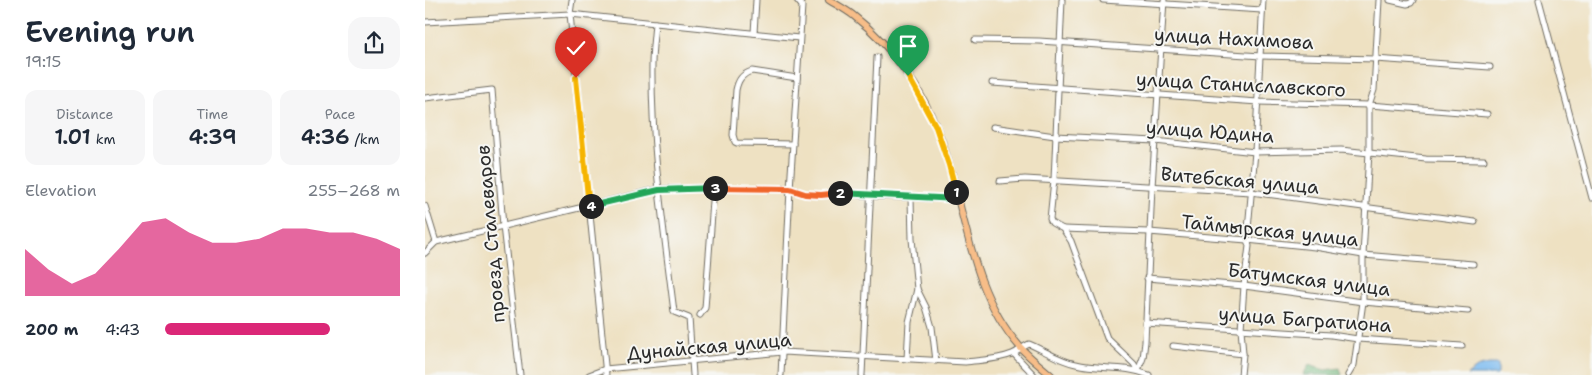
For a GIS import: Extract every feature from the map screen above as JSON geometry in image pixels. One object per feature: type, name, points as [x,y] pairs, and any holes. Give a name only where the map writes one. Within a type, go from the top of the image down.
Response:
[{"type":"main road","points":[[829,0],[854,16],[882,42],[898,60],[908,76],[936,127],[949,165],[975,262],[985,288],[998,315],[1020,347],[1051,375]]},
{"type":"street","points":[[573,0],[570,14],[606,372]]},
{"type":"street","points":[[754,33],[756,0]]},
{"type":"street","points":[[781,375],[790,189],[802,6],[797,0]]},
{"type":"street","points":[[1063,0],[1050,219],[1052,223],[1063,229],[1071,241],[1107,338],[1139,371]]},
{"type":"street","points":[[1103,0],[1164,2],[1262,10]]},
{"type":"street","points":[[1241,375],[1243,354],[1241,329],[1249,246],[1247,240],[1255,152],[1263,0]]},
{"type":"street","points":[[1348,375],[1355,366],[1363,302],[1369,105],[1374,90],[1379,0]]},
{"type":"street","points":[[1390,0],[1407,4],[1413,0]]},
{"type":"street","points":[[1539,0],[1592,198]]},
{"type":"street","points":[[1139,371],[1143,358],[1151,187],[1164,2]]},
{"type":"street","points":[[425,22],[570,14],[799,38]]},
{"type":"street","points":[[655,23],[652,64],[659,190],[673,312],[689,318],[693,375]]},
{"type":"street","name":"улица Нахимова","points":[[975,40],[1039,40],[1261,56],[1375,59],[1490,67]]},
{"type":"street","points":[[862,375],[877,57]]},
{"type":"street","points":[[793,144],[735,142],[733,135],[737,84],[745,73],[752,71],[797,78]]},
{"type":"street","name":"улица Станиславского","points":[[992,83],[1258,102],[1369,105],[1487,114]]},
{"type":"street","name":"проезд Сталеваров","points":[[425,98],[492,90],[503,226],[520,375]]},
{"type":"street","name":"улица Юдина","points":[[993,127],[1055,136],[1155,142],[1255,152],[1341,150],[1426,159],[1485,160]]},
{"type":"street","name":"Витебская улица","points":[[1001,181],[1025,179],[1053,180],[1251,192],[1475,222]]},
{"type":"street","points":[[425,253],[436,242],[659,190],[714,188],[790,189],[805,194],[821,195],[845,193],[870,196],[958,199]]},
{"type":"street","points":[[700,315],[705,308],[714,188]]},
{"type":"street","points":[[907,359],[909,322],[917,289],[912,239],[911,198]]},
{"type":"street","points":[[425,206],[436,242]]},
{"type":"street","name":"Таймырская улица","points":[[1063,229],[1149,232],[1247,240],[1315,246],[1363,255],[1473,264]]},
{"type":"street","name":"Батумская улица","points":[[1147,278],[1244,286],[1363,302],[1468,311]]},
{"type":"street","points":[[917,289],[926,307],[932,327],[936,361]]},
{"type":"street","name":"улица Багратиона","points":[[1145,322],[1462,346]]},
{"type":"street","points":[[1034,375],[1014,354],[1020,347],[1029,344],[1062,360],[1075,364],[1139,371],[1149,375]]},
{"type":"street","points":[[1173,346],[1243,354]]},
{"type":"street","name":"Дунайская улица","points":[[589,375],[692,360],[783,352],[965,362],[1014,354]]},
{"type":"green space","points":[[1309,365],[1325,370],[1340,368],[1342,375],[1303,375]]},
{"type":"water","points":[[1498,364],[1498,374],[1467,375],[1480,366]]},
{"type":"route","points":[[576,78],[589,207],[659,190],[714,188],[790,189],[805,194],[821,195],[845,193],[870,196],[958,199],[941,139],[929,112],[908,76]]}]
